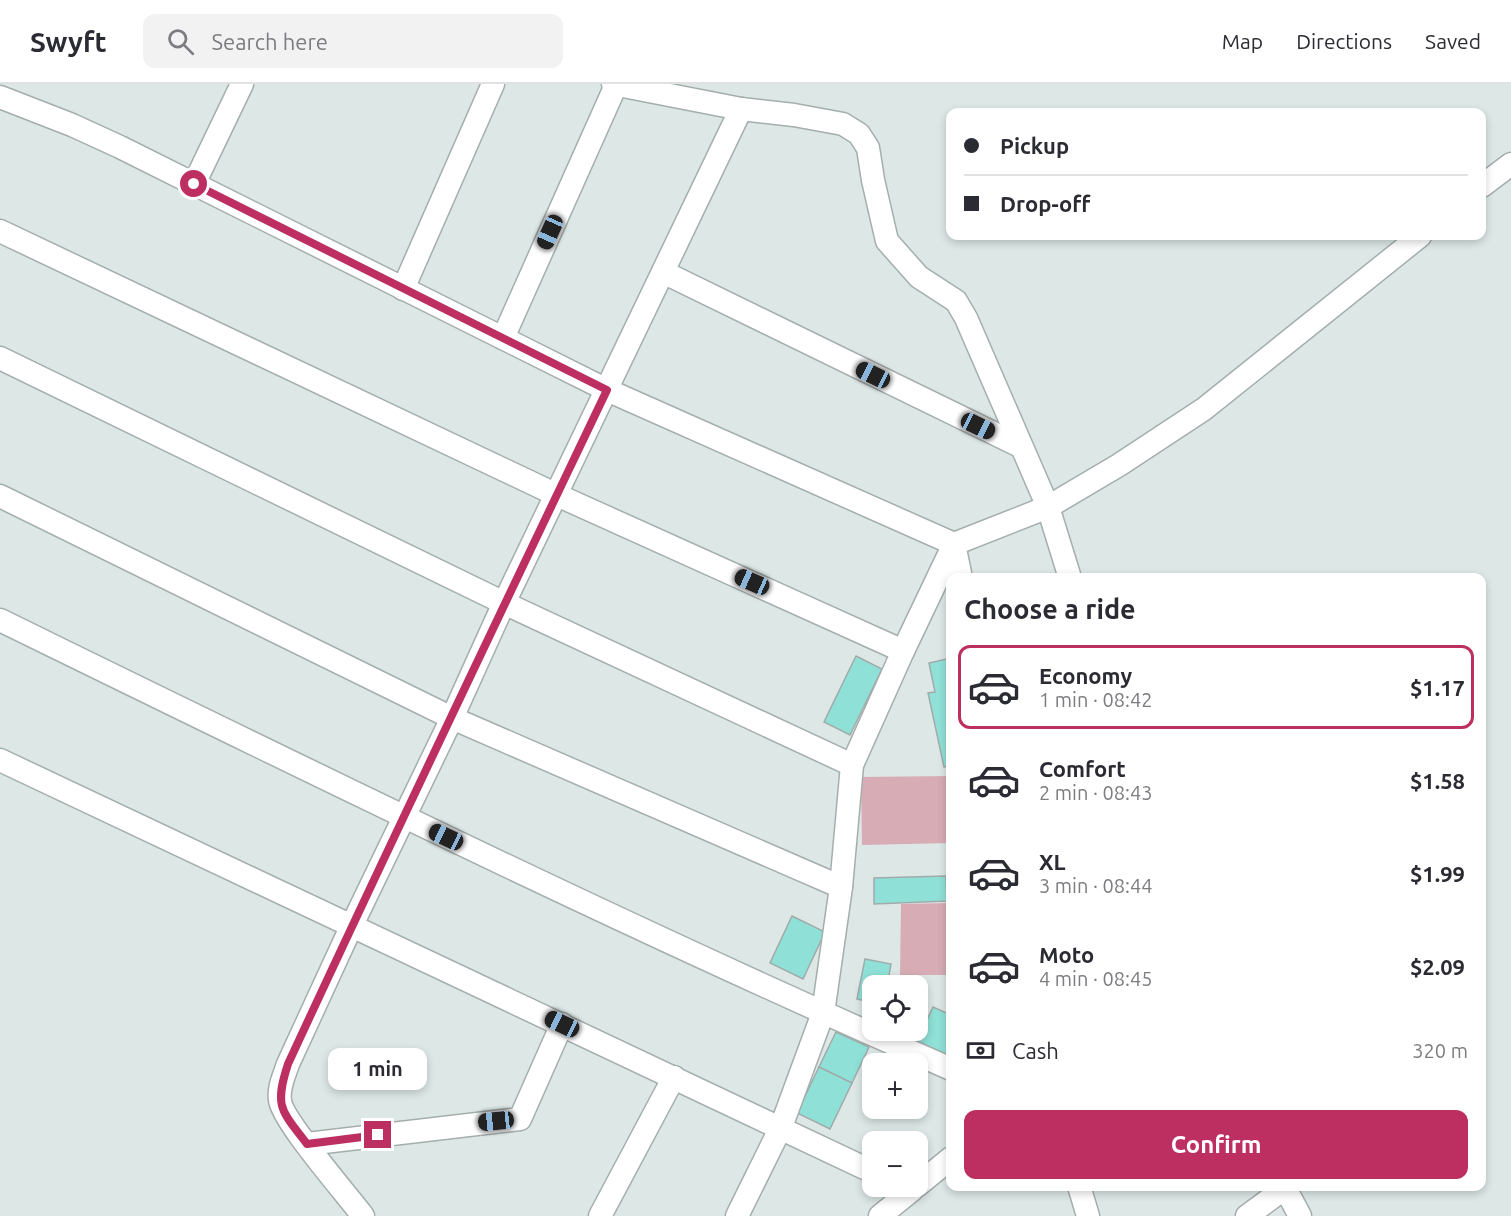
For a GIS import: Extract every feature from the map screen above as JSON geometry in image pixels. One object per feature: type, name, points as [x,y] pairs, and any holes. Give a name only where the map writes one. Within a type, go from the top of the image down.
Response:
[{"type":"street","points":[[194,184],[242,84]]},
{"type":"street","points":[[403,289],[493,84]]},
{"type":"street","points":[[502,338],[615,84],[741,109],[843,124],[859,134],[867,148],[887,241],[920,277],[956,301],[966,318],[1048,507],[1068,573]]},
{"type":"street","points":[[0,98],[72,125],[607,390],[954,544]]},
{"type":"street","points":[[363,1216],[289,1121],[280,1102],[280,1088],[288,1064],[504,603],[741,109]]},
{"type":"street","points":[[1486,183],[1511,164]]},
{"type":"street","points":[[0,231],[556,495],[903,651]]},
{"type":"street","points":[[737,1216],[781,1127],[824,1013],[841,887],[852,765],[954,544],[1048,507],[1119,465],[1203,409],[1415,240]]},
{"type":"street","points":[[663,272],[1020,446]]},
{"type":"street","points":[[0,358],[504,603],[852,765]]},
{"type":"street","points":[[0,496],[452,718],[841,887]]},
{"type":"street","points":[[954,544],[960,573]]},
{"type":"street","points":[[0,620],[404,818],[824,1013],[946,1067]]},
{"type":"street","points":[[0,760],[862,1167]]},
{"type":"street","points":[[307,1144],[520,1119],[562,1024]]},
{"type":"street","points":[[600,1216],[674,1077]]},
{"type":"street","points":[[928,1176],[946,1162]]},
{"type":"street","points":[[1080,1191],[1088,1216]]},
{"type":"street","points":[[1247,1216],[1279,1191]]},
{"type":"street","points":[[1286,1191],[1300,1216]]},
{"type":"street","points":[[880,1216],[902,1197]]},
{"type":"shaded area","points":[[946,776],[946,843],[862,845],[861,777]]},
{"type":"shaded area","points":[[946,903],[946,975],[900,975],[901,904]]},
{"type":"building","points":[[856,656],[882,669],[850,735],[824,722]]},
{"type":"building","points":[[946,659],[946,767],[944,767],[928,693],[935,692],[929,663]]},
{"type":"building","points":[[946,876],[946,901],[874,904],[874,878]]},
{"type":"building","points":[[792,916],[825,932],[803,979],[770,963]]},
{"type":"building","points":[[865,959],[891,964],[889,975],[862,975],[862,1000],[857,999]]},
{"type":"building","points":[[933,1007],[946,1013],[946,1055],[917,1041],[928,1041],[928,1018]]},
{"type":"building","points":[[836,1032],[869,1047],[866,1053],[862,1053],[862,1062],[852,1083],[819,1067]]},
{"type":"building","points":[[819,1067],[852,1083],[830,1129],[797,1113]]},
{"type":"route","points":[[194,184],[607,390],[352,925],[288,1064],[280,1088],[280,1102],[289,1121],[307,1144],[378,1135]]}]
